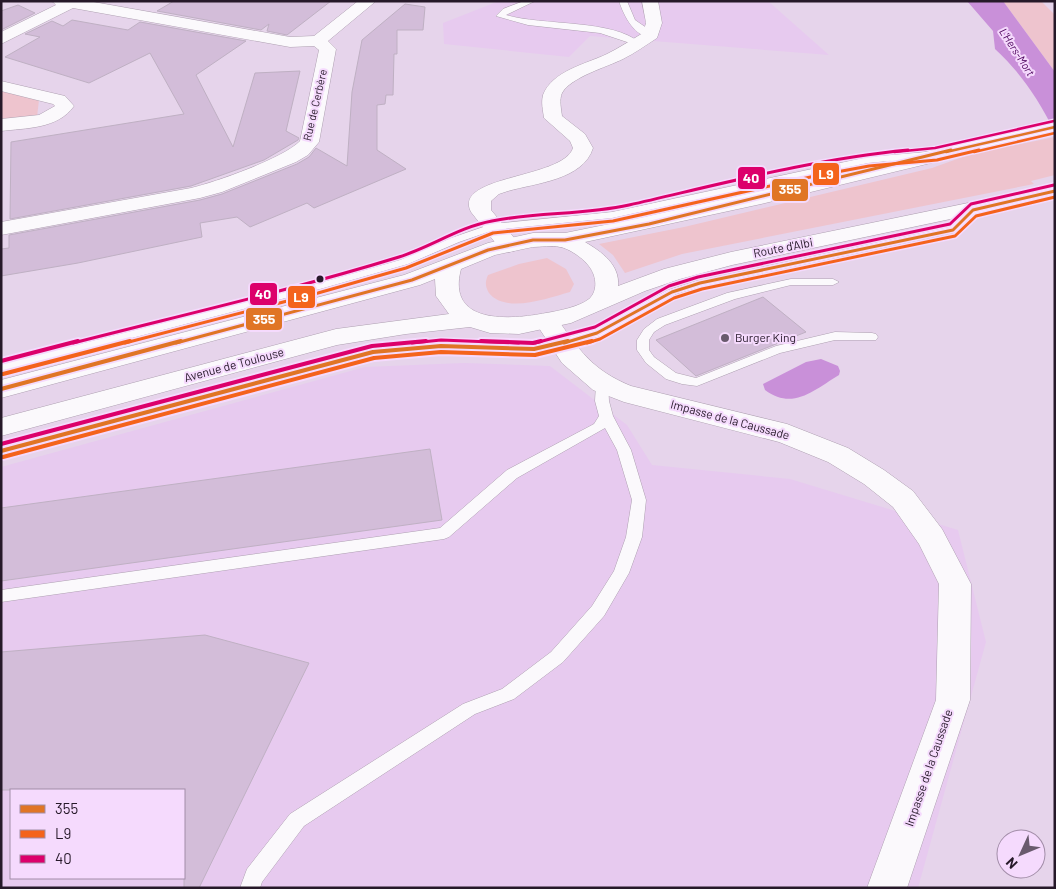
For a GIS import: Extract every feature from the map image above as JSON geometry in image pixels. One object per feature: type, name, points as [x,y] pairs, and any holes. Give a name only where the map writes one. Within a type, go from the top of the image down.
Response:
[{"type":"street","points":[[1,39],[65,2],[290,42],[318,41],[368,1]]},
{"type":"street","points":[[509,245],[479,208],[480,202],[486,193],[504,185],[558,171],[571,165],[579,158],[583,148],[578,138],[554,118],[550,101],[555,90],[576,73],[609,60],[643,39],[654,23],[650,1]]},
{"type":"street","name":"Rue de Cerbère","points":[[1,228],[193,194],[223,184],[301,151],[309,142],[328,49],[318,41]]},
{"type":"street","points":[[1,86],[59,100],[65,106],[61,112],[44,119],[1,126]]},
{"type":"street","points":[[1,389],[298,312],[412,280],[488,250],[533,240],[565,240],[649,224],[1055,127]]},
{"type":"street","name":"Route d'Albi","points":[[471,319],[490,325],[519,326],[554,332],[570,316],[672,274],[731,258],[1049,193]]},
{"type":"street","points":[[565,240],[593,256],[604,269],[607,279],[606,290],[598,303]]},
{"type":"street","points":[[450,266],[446,281],[448,296],[459,311],[471,319]]},
{"type":"street","name":"Avenue de Toulouse","points":[[1,427],[336,337],[406,326],[471,319]]},
{"type":"street","name":"Impasse de la Caussade","points":[[554,332],[604,400],[624,393],[787,434],[838,455],[874,477],[903,499],[931,537],[954,584],[953,700],[887,888]]},
{"type":"lane","points":[[531,1],[506,11],[500,16],[514,20],[643,39]]},
{"type":"lane","points":[[623,1],[630,22],[638,29],[643,39]]},
{"type":"lane","points":[[1,368],[354,277],[404,262],[492,226],[612,215],[868,160],[936,154]]},
{"type":"lane","name":"Route d'Albi","points":[[554,332],[597,333],[672,292],[700,283],[954,230],[973,210]]},
{"type":"lane","points":[[833,282],[791,282],[731,296],[661,322],[650,329],[643,340],[643,350],[650,360],[671,376],[696,382],[776,350],[835,336],[872,337]]},
{"type":"lane","name":"Avenue de Toulouse","points":[[1,451],[373,352],[441,346],[534,349],[554,332]]},
{"type":"lane","points":[[1,596],[444,533],[512,474],[600,428],[604,400]]},
{"type":"lane","points":[[250,888],[254,876],[297,820],[469,709],[508,694],[557,657],[598,611],[621,573],[634,537],[639,500],[624,450],[604,400]]},
{"type":"shaded area","points":[[499,1],[768,1],[829,55],[590,36],[569,57],[444,44],[443,23]]},
{"type":"shaded area","points":[[1003,1],[1041,1],[1055,15],[1055,72]]},
{"type":"shaded area","points":[[1,91],[39,100],[37,117],[1,122]]},
{"type":"shaded area","points":[[1055,137],[1055,175],[1031,181],[1034,184],[682,254],[625,273],[613,255],[599,244],[684,227],[932,168],[971,154],[1008,145]]},
{"type":"shaded area","points":[[547,258],[566,269],[574,284],[570,292],[528,303],[506,303],[496,299],[489,293],[486,284],[488,275],[519,264]]},
{"type":"shaded area","points":[[464,363],[550,366],[627,425],[652,465],[790,479],[958,530],[986,642],[918,888],[1,888],[1,467],[365,367]]},
{"type":"water","name":"L'Hers-Mort","points":[[967,1],[1003,1],[1055,72],[1055,132],[1029,88],[995,49],[993,31]]},
{"type":"water","points":[[821,359],[838,366],[839,375],[812,392],[803,396],[785,399],[765,390],[763,384],[806,362]]},
{"type":"building","points":[[174,1],[331,1],[287,35],[267,31],[269,24],[261,30],[157,11]]},
{"type":"building","points":[[405,4],[425,7],[423,30],[397,30],[397,54],[394,54],[393,95],[386,95],[385,104],[377,105],[377,150],[406,169],[314,208],[307,203],[250,227],[237,217],[200,223],[202,237],[78,263],[1,276],[1,249],[9,248],[9,235],[200,200],[222,194],[297,164],[309,157],[316,148],[347,166],[352,92],[362,40]]},
{"type":"building","points":[[18,5],[35,13],[1,30],[1,11]]},
{"type":"building","points":[[72,20],[128,30],[140,22],[246,41],[196,75],[233,147],[255,73],[300,71],[286,131],[299,138],[298,140],[264,160],[191,186],[10,219],[11,142],[184,114],[150,53],[89,83],[5,57],[40,37],[25,34],[52,21],[63,26]]},
{"type":"building","name":"Burger King","points":[[763,297],[806,332],[696,376],[656,340]]},
{"type":"building","points":[[430,449],[442,520],[1,581],[1,508]]},
{"type":"building","points":[[205,635],[309,663],[199,888],[184,888],[185,789],[1,790],[1,652]]},
{"type":"transit line","name":"40","points":[[1,361],[314,281],[402,256],[453,234],[491,221],[611,209],[813,164],[867,154],[935,148],[1054,121]]},
{"type":"transit line","name":"355","points":[[1,389],[412,280],[488,250],[533,240],[565,240],[649,224],[998,139],[1055,127]]},
{"type":"transit line","name":"L9","points":[[3,374],[318,293],[406,268],[493,233],[613,221],[815,176],[869,166],[937,160],[1055,133]]},
{"type":"transit line","name":"40","points":[[1,444],[372,346],[441,340],[533,343],[560,337],[595,327],[669,286],[698,277],[950,224],[971,204],[1054,185]]},
{"type":"transit line","name":"355","points":[[1,451],[373,352],[441,346],[534,349],[562,343],[597,333],[672,292],[700,283],[953,230],[973,210],[1055,191]]},
{"type":"transit line","name":"L9","points":[[3,457],[374,358],[441,352],[535,355],[563,349],[600,339],[674,298],[702,289],[955,236],[976,216],[1055,197]]},
{"type":"place","name":"Burger King","points":[[725,338]]}]
